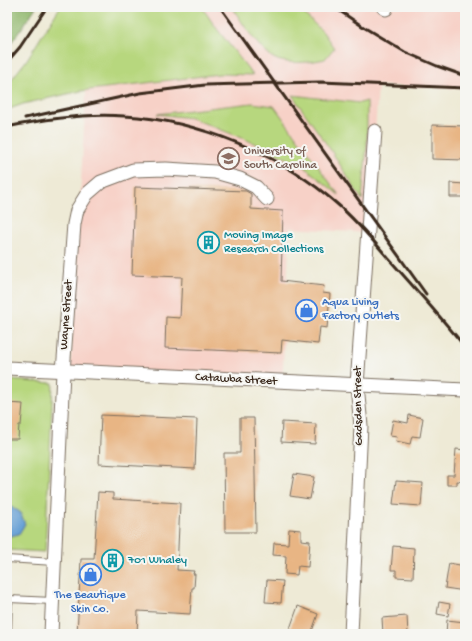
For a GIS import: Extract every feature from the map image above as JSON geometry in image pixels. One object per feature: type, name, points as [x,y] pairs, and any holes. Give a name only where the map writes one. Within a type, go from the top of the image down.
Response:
[{"type":"street","name":"Gadsden Street","points":[[351,634],[361,426],[357,385],[375,131]]},
{"type":"street","name":"Wayne Street","points":[[51,634],[63,372],[74,224],[77,210],[87,194],[101,182],[133,170],[166,168],[215,172],[240,179],[256,187],[267,199]]},
{"type":"street","name":"Catawba Street","points":[[7,368],[63,372],[465,390]]},
{"type":"lane","points":[[7,559],[54,562]]},
{"type":"lane","points":[[8,631],[9,599],[53,601]]},
{"type":"shaded area","name":"University of South Carolina","points":[[91,7],[465,7],[465,89],[378,85],[369,233],[290,228],[282,386],[70,373]]},
{"type":"green space","points":[[7,7],[36,7],[7,48]]},
{"type":"green space","points":[[60,7],[202,7],[253,75],[219,74],[81,91],[23,104],[7,110],[7,85],[26,61]]},
{"type":"green space","points":[[232,7],[297,7],[323,32],[334,48],[325,59],[303,62],[281,61],[274,58],[260,47]]},
{"type":"green space","points":[[292,95],[360,103],[367,101],[367,144],[362,200],[332,152]]},
{"type":"green space","points":[[252,103],[274,106],[339,195],[303,166],[247,140],[191,118],[157,114]]},
{"type":"green space","points":[[7,380],[53,383],[45,552],[7,550]]},
{"type":"water","points":[[10,506],[20,512],[25,524],[19,534],[7,537],[7,507]]},
{"type":"building","points":[[432,125],[465,126],[465,160],[432,159]]},
{"type":"building","points":[[450,183],[465,184],[465,197],[450,197]]},
{"type":"building","name":"Moving Image Research Collections","points":[[135,187],[246,191],[251,194],[251,209],[283,211],[281,281],[324,286],[323,293],[330,294],[327,328],[320,327],[318,344],[282,340],[281,353],[165,348],[166,317],[180,318],[182,277],[132,275]]},
{"type":"building","points":[[7,403],[23,404],[18,439],[7,439]]},
{"type":"building","points":[[101,415],[197,419],[195,469],[99,464]]},
{"type":"building","points":[[409,415],[423,418],[420,437],[412,436],[410,444],[396,441],[397,437],[390,436],[393,420],[408,423]]},
{"type":"building","points":[[240,418],[254,418],[256,532],[225,532],[224,453],[240,453]]},
{"type":"building","points":[[282,422],[316,424],[315,444],[281,442]]},
{"type":"building","points":[[456,449],[465,450],[465,482],[457,481],[457,485],[447,485],[447,475],[454,475]]},
{"type":"building","points":[[294,474],[314,477],[310,499],[290,496]]},
{"type":"building","points":[[396,481],[423,483],[421,506],[393,504]]},
{"type":"building","name":"701 Whaley","points":[[98,492],[113,493],[113,499],[180,503],[177,570],[194,571],[193,574],[195,574],[194,588],[192,588],[190,614],[138,611],[137,634],[77,634],[81,559],[94,559]]},
{"type":"building","points":[[289,529],[301,530],[301,540],[310,541],[308,567],[298,566],[297,575],[285,574],[286,556],[273,555],[274,543],[288,544]]},
{"type":"building","points":[[393,546],[414,548],[413,578],[396,577],[396,570],[391,570]]},
{"type":"building","points":[[449,563],[465,566],[465,591],[445,588]]},
{"type":"building","points":[[267,580],[283,581],[281,603],[265,602]]},
{"type":"building","points":[[439,602],[450,604],[448,616],[437,614]]},
{"type":"building","points":[[298,606],[318,614],[311,634],[288,634]]},
{"type":"building","points":[[407,616],[408,634],[383,634],[382,618]]},
{"type":"building","points":[[447,620],[465,622],[465,634],[446,634]]},
{"type":"railway","points":[[7,62],[20,47],[47,7]]},
{"type":"railway","points":[[220,7],[426,294]]},
{"type":"railway","points":[[334,7],[405,52],[465,76]]},
{"type":"railway","points":[[25,118],[140,93],[205,85],[321,82],[465,88]]},
{"type":"railway","points":[[7,127],[50,119],[95,115],[152,119],[180,124],[209,132],[264,155],[290,169],[314,185],[350,216],[370,236],[461,342]]},
{"type":"place","name":"University of South Carolina","points":[[228,159]]},
{"type":"place","name":"Moving Image Research Collections","points":[[208,243]]},
{"type":"place","name":"Aqua Living Factory Outlets","points":[[307,310]]},
{"type":"place","name":"701 Whaley","points":[[113,561]]},
{"type":"place","name":"The Beautique Skin Co.","points":[[90,575]]}]
